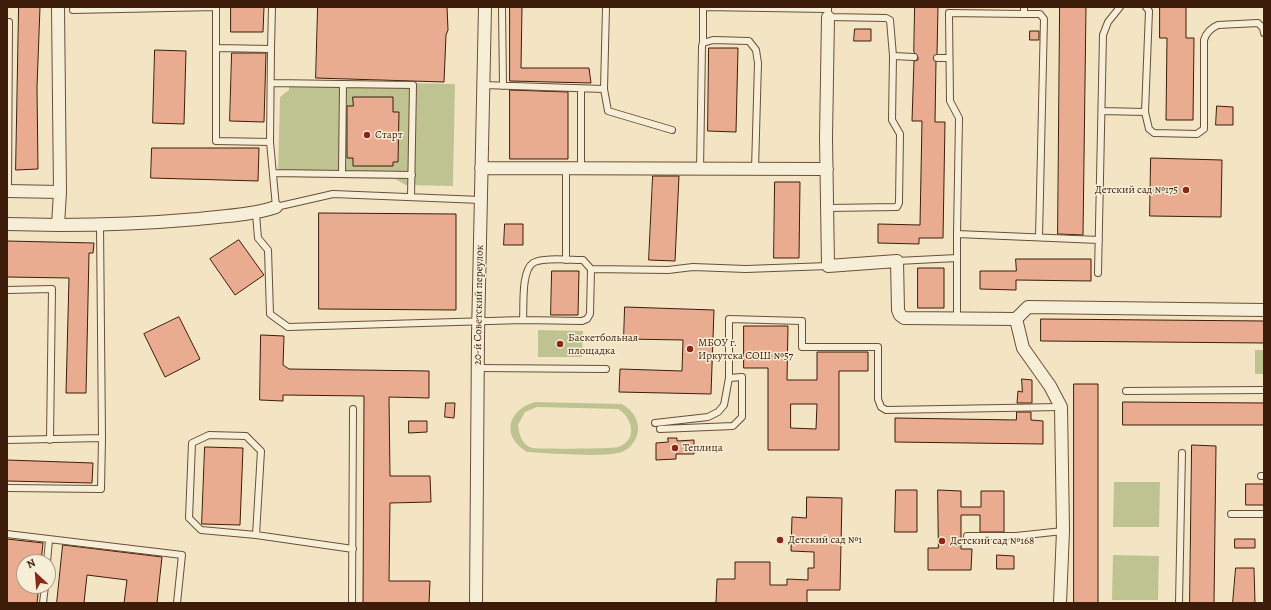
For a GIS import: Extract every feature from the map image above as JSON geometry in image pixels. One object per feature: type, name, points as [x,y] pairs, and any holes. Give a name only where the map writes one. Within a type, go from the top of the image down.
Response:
[{"type":"street","points":[[58,7],[60,192],[58,225]]},
{"type":"street","name":"20-й Советский переулок","points":[[476,603],[481,168],[485,7]]},
{"type":"street","points":[[828,11],[828,266],[897,261],[898,310],[900,315],[904,318],[1016,319],[1028,307],[1264,310]]},
{"type":"street","points":[[481,168],[700,170],[827,169]]},
{"type":"street","points":[[8,191],[60,192]]},
{"type":"street","points":[[7,224],[100,225],[256,214],[276,207]]},
{"type":"street","points":[[1016,319],[1023,348],[1050,386],[1061,408],[1063,531],[1060,603]]},
{"type":"lane","points":[[73,10],[216,7],[216,141],[270,142]]},
{"type":"lane","points":[[272,7],[270,142],[276,207],[333,194],[481,200]]},
{"type":"lane","points":[[502,7],[503,86]]},
{"type":"lane","points":[[606,7],[604,89],[608,111],[672,130]]},
{"type":"lane","points":[[700,170],[703,7],[828,11],[886,18],[890,20],[893,56],[892,120],[900,134],[899,203],[892,209],[827,208]]},
{"type":"lane","points":[[1024,7],[1024,14]]},
{"type":"lane","points":[[1098,273],[1103,34],[1108,22],[1120,7]]},
{"type":"lane","points":[[1146,7],[1149,11],[1145,112],[1149,129],[1154,133],[1197,134],[1204,129],[1204,40],[1205,35],[1212,28],[1218,26],[1258,23],[1263,28],[1264,34]]},
{"type":"lane","points":[[958,319],[956,234],[959,118],[950,100],[948,58],[949,10],[1040,14],[1043,16],[1039,237]]},
{"type":"lane","points":[[7,22],[9,22],[8,191]]},
{"type":"lane","points":[[702,43],[713,40],[748,41],[756,50],[758,63],[755,169]]},
{"type":"lane","points":[[216,48],[271,49]]},
{"type":"lane","points":[[893,56],[914,57]]},
{"type":"lane","points":[[936,58],[948,58]]},
{"type":"lane","points":[[271,83],[413,85],[411,197]]},
{"type":"lane","points":[[342,174],[343,84]]},
{"type":"lane","points":[[483,85],[604,89]]},
{"type":"lane","points":[[581,89],[581,169]]},
{"type":"lane","points":[[1102,111],[1145,112]]},
{"type":"lane","points":[[566,168],[566,260]]},
{"type":"lane","points":[[274,173],[412,175]]},
{"type":"lane","points":[[256,214],[258,238],[268,250],[270,314],[288,327],[523,320],[582,322],[587,319],[590,314],[591,269]]},
{"type":"lane","points":[[7,488],[101,489],[100,225]]},
{"type":"lane","points":[[956,234],[1099,240]]},
{"type":"lane","points":[[897,261],[957,258]]},
{"type":"lane","points":[[523,320],[526,274],[528,268],[533,263],[540,260],[582,260],[591,269],[668,270],[693,267],[746,269],[828,266]]},
{"type":"lane","points":[[7,290],[52,289],[50,440]]},
{"type":"lane","points":[[655,423],[708,417],[718,412],[724,405],[729,378],[729,319],[802,321],[802,347],[878,347],[878,399],[881,407],[886,410],[1061,408]]},
{"type":"lane","points":[[478,368],[606,369]]},
{"type":"lane","points":[[660,429],[733,426],[742,417],[742,377],[729,378]]},
{"type":"lane","points":[[1126,391],[1264,390]]},
{"type":"lane","points":[[352,603],[353,409]]},
{"type":"lane","points":[[256,535],[261,451],[246,436],[210,435],[192,443],[189,518],[201,530],[256,535],[353,549]]},
{"type":"lane","points":[[7,440],[102,438]]},
{"type":"lane","points":[[1179,603],[1182,453]]},
{"type":"lane","points":[[1231,514],[1264,514]]},
{"type":"lane","points":[[967,536],[1016,536],[1063,531]]},
{"type":"lane","points":[[7,534],[182,555],[177,603]]},
{"type":"lane","points":[[48,554],[49,540]]},
{"type":"green space","name":"Старт","points":[[289,81],[455,84],[453,186],[406,185],[395,179],[278,177],[280,97],[289,90]]},
{"type":"green space","name":"Баскетбольная площадка","points":[[538,330],[583,331],[582,357],[538,357]]},
{"type":"green space","points":[[1255,350],[1264,350],[1264,374],[1255,374]]},
{"type":"green space","points":[[535,402],[622,404],[632,412],[636,419],[638,431],[635,441],[628,449],[615,454],[576,455],[527,452],[513,439],[511,432],[513,417],[518,411]],"holes":[[[537,407],[618,409],[627,418],[631,429],[629,439],[618,447],[532,448],[523,442],[519,432],[518,425],[525,412]]]},
{"type":"green space","points":[[1114,482],[1160,482],[1159,527],[1113,527]]},
{"type":"green space","points":[[1113,555],[1159,556],[1158,600],[1112,600]]},
{"type":"building","points":[[19,7],[40,7],[37,87],[38,169],[16,170]]},
{"type":"building","points":[[231,7],[264,7],[263,32],[231,32]]},
{"type":"building","points":[[318,7],[447,7],[448,30],[446,35],[444,82],[316,78]]},
{"type":"building","points":[[510,7],[522,7],[521,68],[589,68],[591,83],[510,81]]},
{"type":"building","points":[[915,7],[938,7],[937,54],[933,58],[936,62],[935,122],[945,122],[943,238],[919,238],[919,244],[878,243],[878,224],[920,225],[922,121],[912,121],[914,61],[918,60],[918,57],[914,52]]},
{"type":"building","points":[[1060,7],[1086,7],[1083,235],[1058,234]]},
{"type":"building","points":[[1160,7],[1186,7],[1186,38],[1194,38],[1193,120],[1166,120],[1167,38],[1160,38]]},
{"type":"building","points":[[855,29],[871,29],[871,41],[854,41]]},
{"type":"building","points":[[1030,31],[1039,31],[1039,40],[1030,40]]},
{"type":"building","points":[[709,48],[738,48],[736,132],[708,131]]},
{"type":"building","points":[[155,50],[186,51],[184,124],[153,123]]},
{"type":"building","points":[[232,53],[266,53],[264,122],[230,121]]},
{"type":"building","points":[[510,90],[568,92],[568,159],[510,159]]},
{"type":"building","points":[[353,97],[393,97],[393,112],[399,112],[398,162],[393,162],[393,166],[353,166],[353,158],[347,158],[347,106],[353,106]]},
{"type":"building","points":[[1217,106],[1233,107],[1233,125],[1216,125]]},
{"type":"building","points":[[152,148],[259,148],[258,181],[151,178]]},
{"type":"building","name":"Детский сад №175","points":[[1151,158],[1222,160],[1221,217],[1150,216]]},
{"type":"building","points":[[653,176],[679,176],[675,261],[649,260]]},
{"type":"building","points":[[775,182],[800,182],[799,258],[774,258]]},
{"type":"building","points":[[319,213],[456,214],[456,310],[319,309]]},
{"type":"building","points":[[505,224],[523,224],[523,245],[504,245]]},
{"type":"building","points":[[239,240],[264,275],[235,295],[210,259]]},
{"type":"building","points":[[7,241],[94,243],[93,253],[89,253],[86,393],[66,393],[69,278],[7,277]]},
{"type":"building","points":[[1016,259],[1091,259],[1091,281],[1016,280],[1016,290],[980,289],[980,271],[1016,271]]},
{"type":"building","points":[[918,268],[944,268],[944,308],[918,308]]},
{"type":"building","points":[[552,271],[579,271],[578,315],[551,315]]},
{"type":"building","points":[[625,307],[714,310],[711,394],[619,392],[620,369],[682,371],[683,340],[624,339]]},
{"type":"building","points":[[179,317],[200,359],[165,377],[144,334]]},
{"type":"building","points":[[1041,319],[1264,321],[1264,343],[1041,341]]},
{"type":"building","points":[[744,326],[788,326],[787,380],[817,380],[817,352],[868,352],[868,371],[839,371],[839,450],[768,450],[768,368],[744,368]],"holes":[[[791,404],[817,404],[816,429],[791,428]]]},
{"type":"building","points":[[261,335],[284,336],[283,365],[289,369],[429,371],[429,398],[389,397],[390,476],[430,476],[431,502],[390,503],[389,581],[430,581],[429,603],[363,603],[364,396],[283,395],[283,401],[260,400]]},
{"type":"building","points":[[1022,379],[1032,380],[1032,403],[1017,403],[1018,391],[1022,392]]},
{"type":"building","points":[[1074,384],[1098,384],[1098,603],[1074,603]]},
{"type":"building","points":[[1123,402],[1264,403],[1264,425],[1123,425]]},
{"type":"building","points":[[446,403],[455,403],[454,418],[445,417]]},
{"type":"building","points":[[1017,412],[1031,412],[1031,420],[1043,421],[1043,444],[895,442],[895,418],[1016,420]]},
{"type":"building","points":[[409,421],[427,421],[427,432],[409,433]]},
{"type":"building","name":"Теплица","points":[[668,438],[677,438],[677,441],[694,440],[694,454],[676,454],[676,459],[656,460],[656,443],[668,442]]},
{"type":"building","points":[[1192,445],[1216,446],[1214,603],[1190,603]]},
{"type":"building","points":[[205,447],[243,448],[240,525],[202,524]]},
{"type":"building","points":[[7,460],[93,463],[92,483],[7,481]]},
{"type":"building","points":[[1246,484],[1264,484],[1264,505],[1246,505]]},
{"type":"building","points":[[896,490],[917,490],[917,532],[895,532]]},
{"type":"building","points":[[938,490],[961,491],[961,507],[981,507],[981,491],[1004,491],[1004,532],[980,532],[980,515],[961,515],[961,549],[972,549],[971,570],[928,570],[928,548],[938,548]]},
{"type":"building","points":[[807,497],[842,498],[840,590],[807,590],[807,603],[716,603],[717,579],[735,579],[735,562],[770,562],[770,585],[787,585],[787,579],[808,580],[808,568],[814,568],[814,552],[791,551],[792,517],[806,518]]},
{"type":"building","points":[[7,539],[43,543],[42,554],[16,554],[16,594],[38,594],[37,603],[7,603]]},
{"type":"building","points":[[1235,539],[1255,539],[1255,548],[1235,548]]},
{"type":"building","points":[[63,545],[162,557],[157,603],[124,603],[127,580],[87,575],[84,603],[57,603]]},
{"type":"building","points":[[997,555],[1014,556],[1014,569],[997,569]]},
{"type":"building","points":[[1236,568],[1254,568],[1255,603],[1233,603]]},
{"type":"place","name":"Старт","points":[[367,135]]},
{"type":"place","name":"Детский сад №175","points":[[1186,190]]},
{"type":"place","name":"Баскетбольная площадка","points":[[560,344]]},
{"type":"place","name":"МБОУ г. Иркутска СОШ №57","points":[[690,349]]},
{"type":"place","name":"Теплица","points":[[675,448]]},
{"type":"place","name":"Детский сад №1","points":[[780,540]]},
{"type":"place","name":"Детский сад №168","points":[[942,541]]}]
